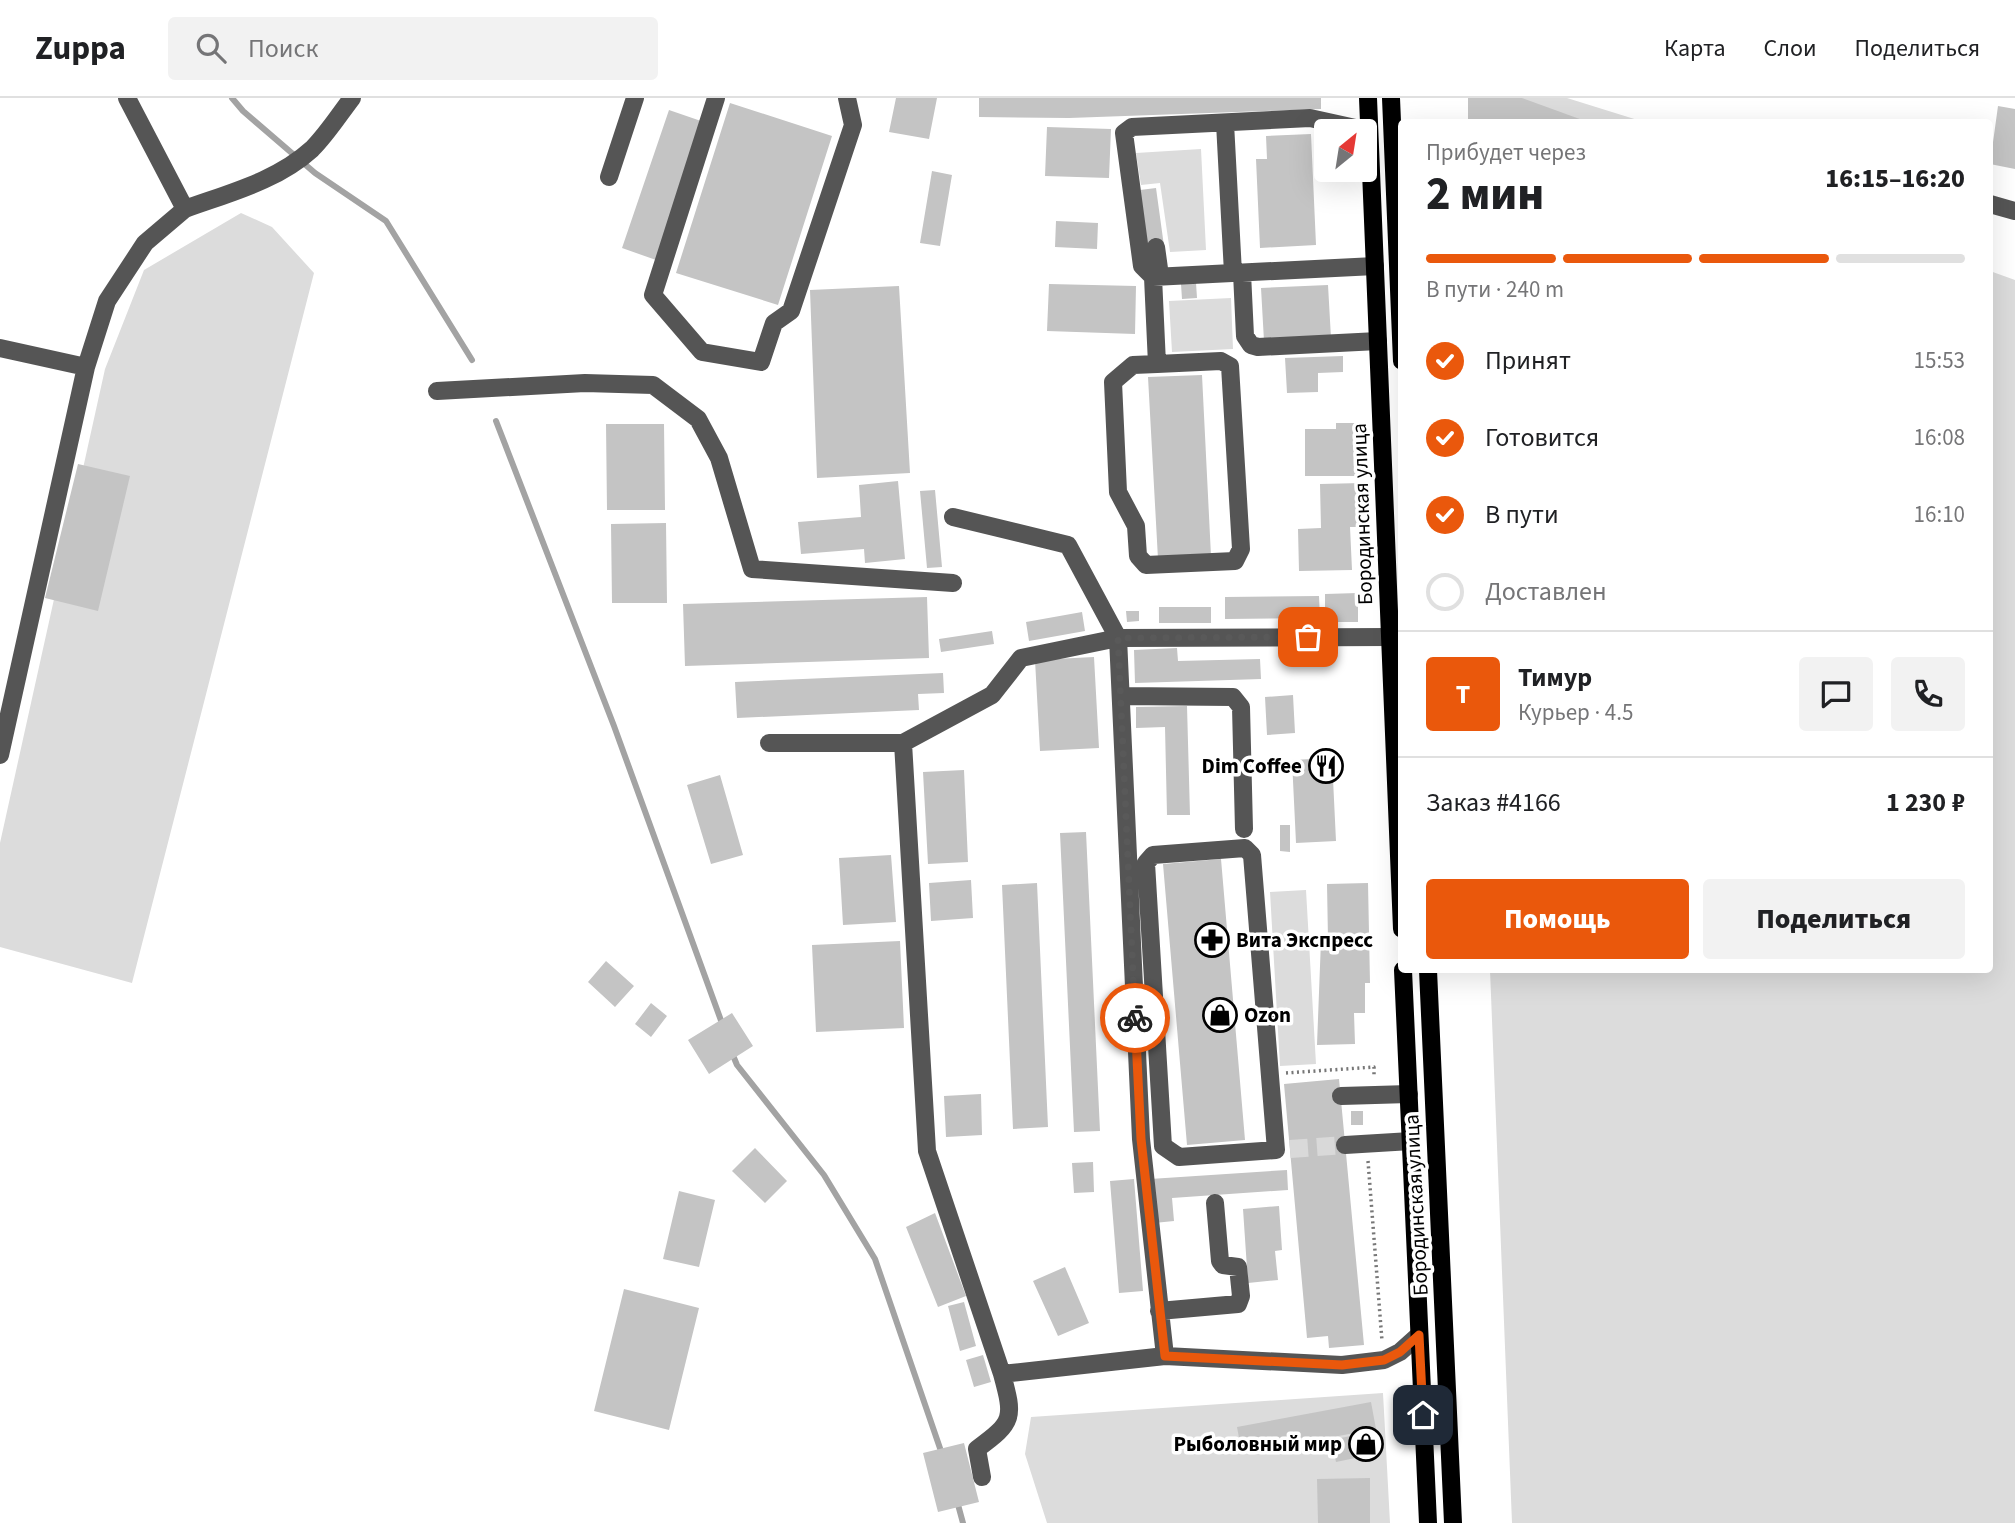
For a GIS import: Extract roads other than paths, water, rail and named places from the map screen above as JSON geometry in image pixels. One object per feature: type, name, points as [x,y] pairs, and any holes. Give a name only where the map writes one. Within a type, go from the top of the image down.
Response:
[{"type":"main road","name":"Бородинская улица","points":[[1368,98],[1369,119]]},
{"type":"main road","points":[[1391,98],[1398,265]]},
{"type":"main road","name":"Бородинская улица","points":[[1371,182],[1398,832]]},
{"type":"main road","name":"Бородинская улица","points":[[1404,973],[1428,1523]]},
{"type":"main road","name":"Бородинская улица","points":[[1428,973],[1453,1523]]},
{"type":"street","points":[[127,98],[185,209]]},
{"type":"street","points":[[0,755],[86,367],[107,300],[145,243],[185,209],[276,175],[295,163],[314,147],[352,98]]},
{"type":"street","points":[[609,177],[635,98]]},
{"type":"street","points":[[716,98],[653,295],[702,352],[761,362],[774,323],[791,311],[853,125],[847,98]]},
{"type":"street","points":[[1315,119],[1132,127],[1124,133],[1142,266],[1156,277],[1375,266]]},
{"type":"street","points":[[1225,123],[1237,273],[1245,336],[1251,345],[1258,347],[1378,341]]},
{"type":"street","points":[[1993,205],[2015,211]]},
{"type":"street","points":[[1156,247],[1157,364]]},
{"type":"street","points":[[0,348],[86,367]]},
{"type":"street","points":[[1221,361],[1230,366],[1241,549],[1236,561],[1152,567],[1146,565],[1138,556],[1136,526],[1118,492],[1113,382],[1133,365],[1157,364],[1221,361]]},
{"type":"street","points":[[437,391],[585,383],[653,385],[698,419],[719,458],[752,569],[953,583]]},
{"type":"street","points":[[953,517],[1068,545],[1118,638],[1141,1139],[1165,1356]]},
{"type":"street","points":[[769,743],[903,743],[992,695],[1021,658],[1118,638],[1390,637]]},
{"type":"street","points":[[1121,696],[1233,697],[1241,707],[1244,829]]},
{"type":"street","points":[[903,743],[927,1151],[1002,1374],[1010,1406],[1004,1429],[977,1449],[982,1477]]},
{"type":"street","points":[[1245,848],[1252,855],[1270,1074],[1283,1150],[1179,1157],[1163,1146],[1146,863],[1153,855],[1245,848]]},
{"type":"street","points":[[1341,1096],[1409,1094]]},
{"type":"street","points":[[1345,1145],[1411,1141]]},
{"type":"street","points":[[1160,1311],[1238,1304],[1241,1296],[1238,1267],[1223,1265],[1220,1261],[1214,1203]]},
{"type":"street","points":[[1002,1374],[1165,1356],[1342,1365],[1384,1360],[1400,1352],[1419,1335]]},
{"type":"waterway","points":[[232,98],[243,111],[315,173],[386,221],[472,360]]},
{"type":"waterway","points":[[496,421],[614,726],[723,1026]]},
{"type":"waterway","points":[[732,1053],[737,1065],[824,1175],[875,1259],[942,1454]]},
{"type":"waterway","points":[[957,1501],[963,1523]]},
{"type":"tunnel","points":[[1290,1149],[1345,1145]]},
{"type":"place","name":"Dim Coffee","points":[[1326,766]]},
{"type":"place","name":"Вита Экспресс","points":[[1212,940]]},
{"type":"place","name":"Ozon","points":[[1220,1015]]},
{"type":"place","name":"Рыболовный мир","points":[[1366,1444]]}]
